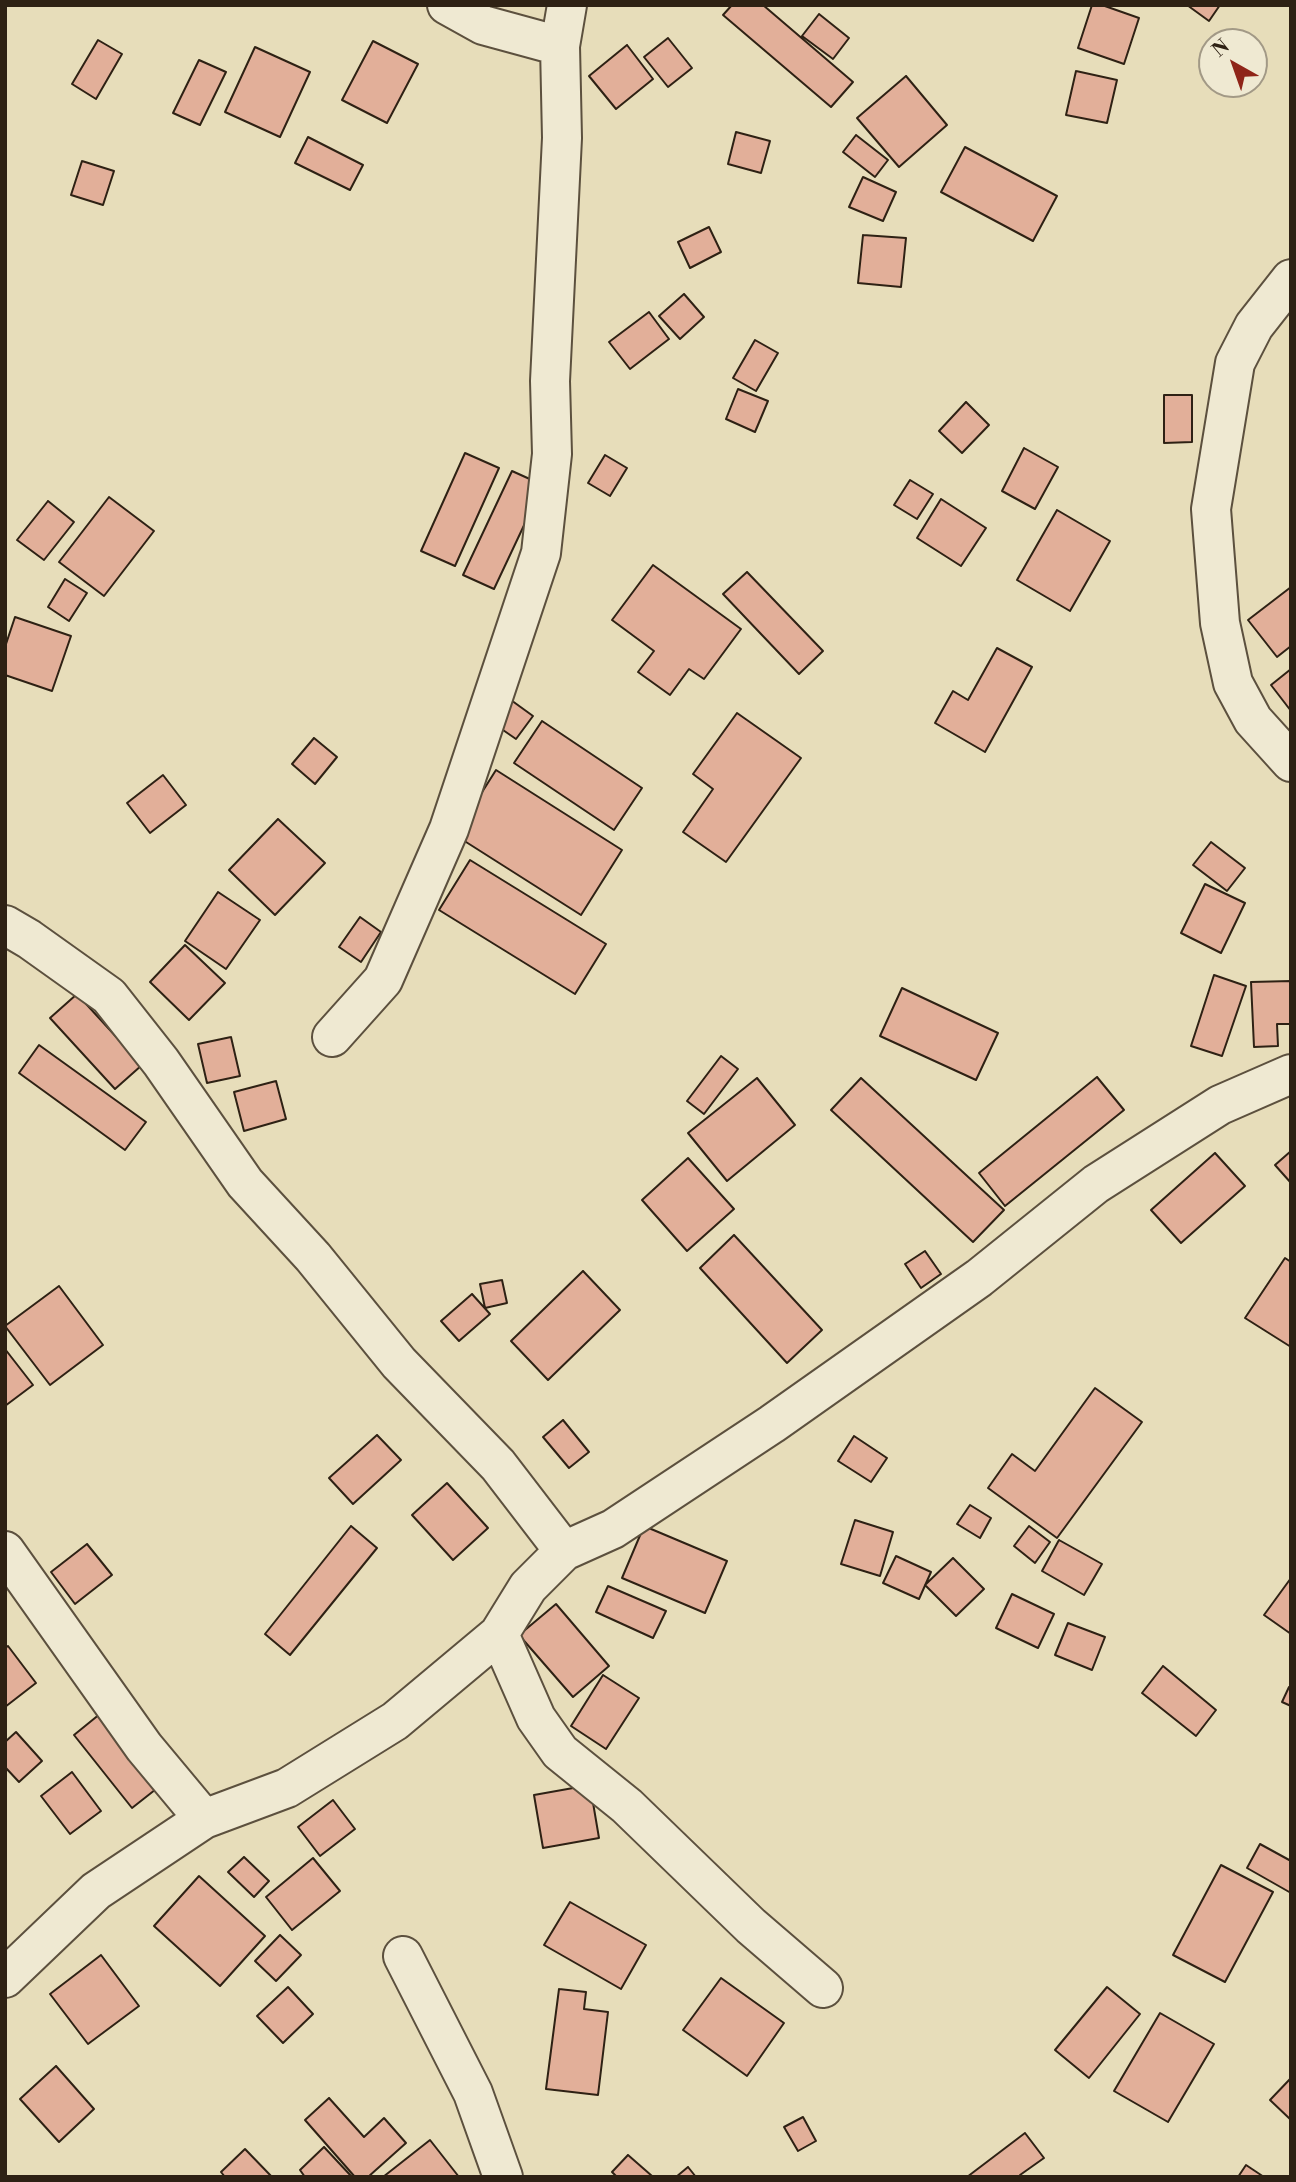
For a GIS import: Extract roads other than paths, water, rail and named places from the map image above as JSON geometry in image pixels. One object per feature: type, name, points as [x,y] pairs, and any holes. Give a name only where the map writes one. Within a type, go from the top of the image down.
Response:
[{"type":"street","points":[[447,5],[483,25],[560,46]]},
{"type":"street","points":[[332,1037],[383,980],[444,841],[541,553],[552,454],[550,380],[562,138],[560,46],[567,5]]},
{"type":"street","points":[[1291,279],[1254,326],[1235,363],[1211,509],[1220,623],[1233,683],[1253,720],[1291,762]]},
{"type":"street","points":[[5,925],[110,996],[161,1062],[245,1183],[313,1257],[399,1363],[498,1465],[564,1551]]},
{"type":"street","points":[[5,1978],[96,1891],[204,1819],[287,1788],[384,1728],[499,1634],[528,1587],[564,1551],[612,1529],[772,1424],[979,1278],[1096,1184],[1220,1105],[1291,1074]]},
{"type":"street","points":[[5,1552],[144,1747],[204,1819]]},
{"type":"street","points":[[499,1634],[536,1718],[560,1752],[627,1806],[751,1926],[823,1988]]},
{"type":"street","points":[[403,1956],[473,2093],[503,2177]]}]
